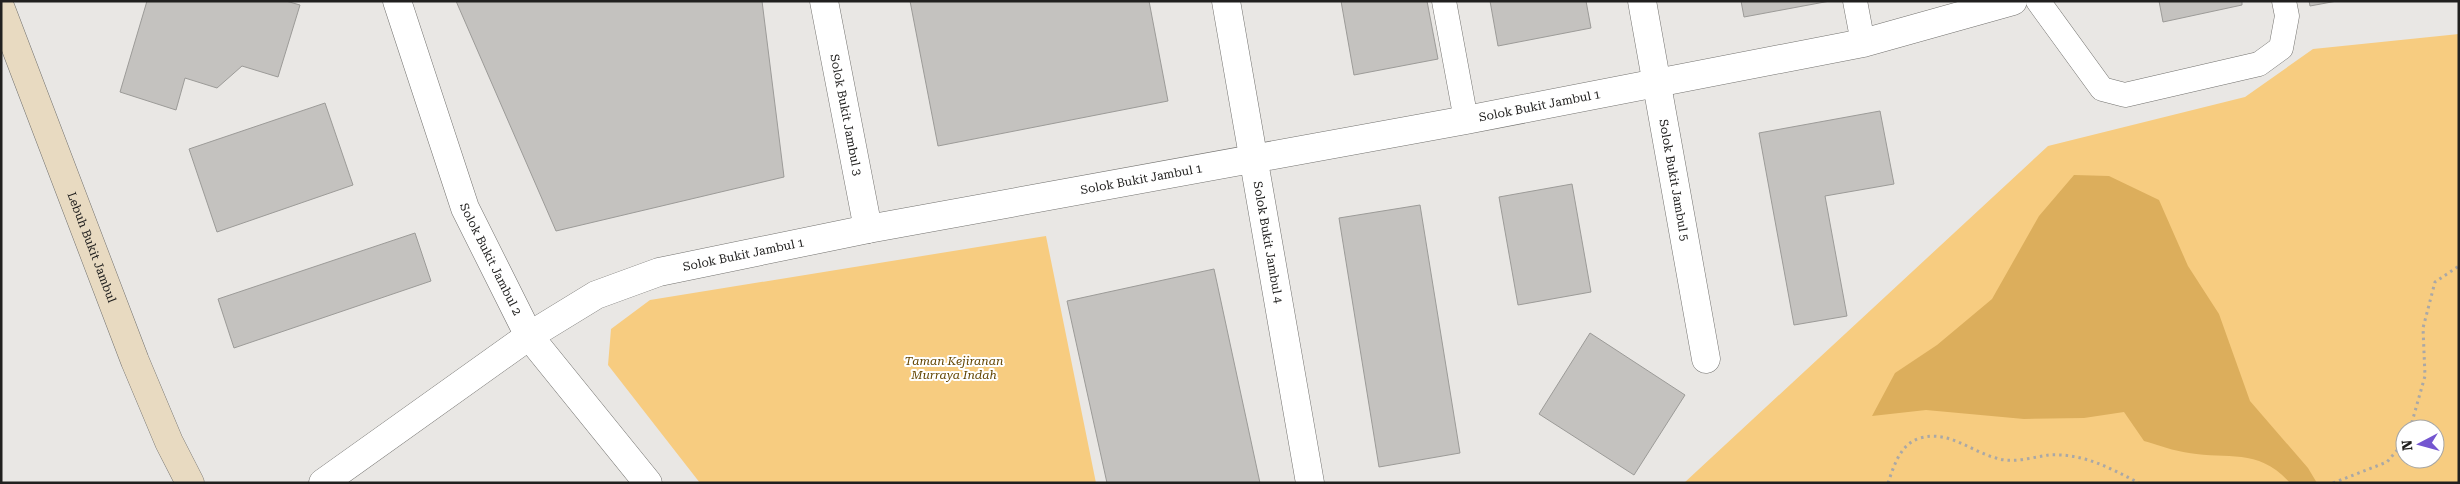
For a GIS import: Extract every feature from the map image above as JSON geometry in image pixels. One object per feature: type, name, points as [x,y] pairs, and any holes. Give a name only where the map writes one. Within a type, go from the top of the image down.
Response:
[{"type":"main road","name":"Lebuh Bukit Jambul","points":[[1,9],[135,361],[169,442],[190,483]]},
{"type":"street","name":"Solok Bukit Jambul 2","points":[[397,1],[465,208],[529,336],[648,483]]},
{"type":"street","name":"Solok Bukit Jambul 3","points":[[824,1],[868,229]]},
{"type":"street","name":"Solok Bukit Jambul 4","points":[[1226,1],[1310,483]]},
{"type":"street","name":"Solok Bukit Jambul 5","points":[[1642,1],[1706,359]]},
{"type":"street","name":"Solok Bukit Jambul 1","points":[[323,483],[529,336],[596,295],[659,272],[868,229],[1466,120],[1863,43],[2013,1]]},
{"type":"lane","points":[[1444,1],[1466,120]]},
{"type":"lane","points":[[1855,1],[1863,43]]},
{"type":"lane","points":[[2038,1],[2102,89],[2125,95],[2259,64],[2282,48],[2287,16],[2284,1]]},
{"type":"path","points":[[2413,419],[2425,376],[2423,328],[2435,282],[2459,266]]},
{"type":"path","points":[[1888,483],[1897,456],[1918,438],[1943,436],[1997,459],[2014,460],[2050,455],[2077,456],[2107,466],[2140,483]]},
{"type":"path","points":[[2334,483],[2347,481],[2387,462],[2395,453]]},
{"type":"green space","points":[[2459,34],[2459,483],[1684,483],[2048,146],[2245,97],[2313,49]]},
{"type":"green space","name":"Taman Kejiranan Murraya Indah","points":[[1046,236],[1096,483],[700,483],[608,365],[611,329],[650,300]]},
{"type":"shaded area","points":[[2074,175],[2109,176],[2159,200],[2188,266],[2219,314],[2250,401],[2308,468],[2317,483],[2290,483],[2266,464],[2243,457],[2183,452],[2144,441],[2124,412],[2084,418],[2024,419],[1926,410],[1872,416],[1895,373],[1937,345],[1992,299],[2039,216]]},
{"type":"building","points":[[147,1],[286,1],[300,5],[278,77],[242,66],[217,88],[185,78],[176,110],[120,92]]},
{"type":"building","points":[[456,1],[762,1],[784,177],[556,231]]},
{"type":"building","points":[[910,1],[1149,1],[1168,101],[938,146]]},
{"type":"building","points":[[1341,1],[1427,1],[1438,59],[1354,75]]},
{"type":"building","points":[[1490,1],[1586,1],[1591,28],[1498,46]]},
{"type":"building","points":[[1741,1],[1830,1],[1744,17]]},
{"type":"building","points":[[2159,1],[2242,1],[2242,5],[2163,22]]},
{"type":"building","points":[[2309,1],[2337,1],[2310,6]]},
{"type":"building","points":[[325,103],[353,185],[217,232],[189,149]]},
{"type":"building","points":[[1880,111],[1894,184],[1825,196],[1847,316],[1794,325],[1759,133]]},
{"type":"building","points":[[1572,184],[1591,292],[1518,305],[1499,197]]},
{"type":"building","points":[[1420,205],[1460,453],[1379,467],[1339,218]]},
{"type":"building","points":[[415,233],[431,281],[234,348],[218,299]]},
{"type":"building","points":[[1214,269],[1260,483],[1107,483],[1067,301]]},
{"type":"building","points":[[1590,333],[1685,395],[1634,475],[1539,414]]}]
